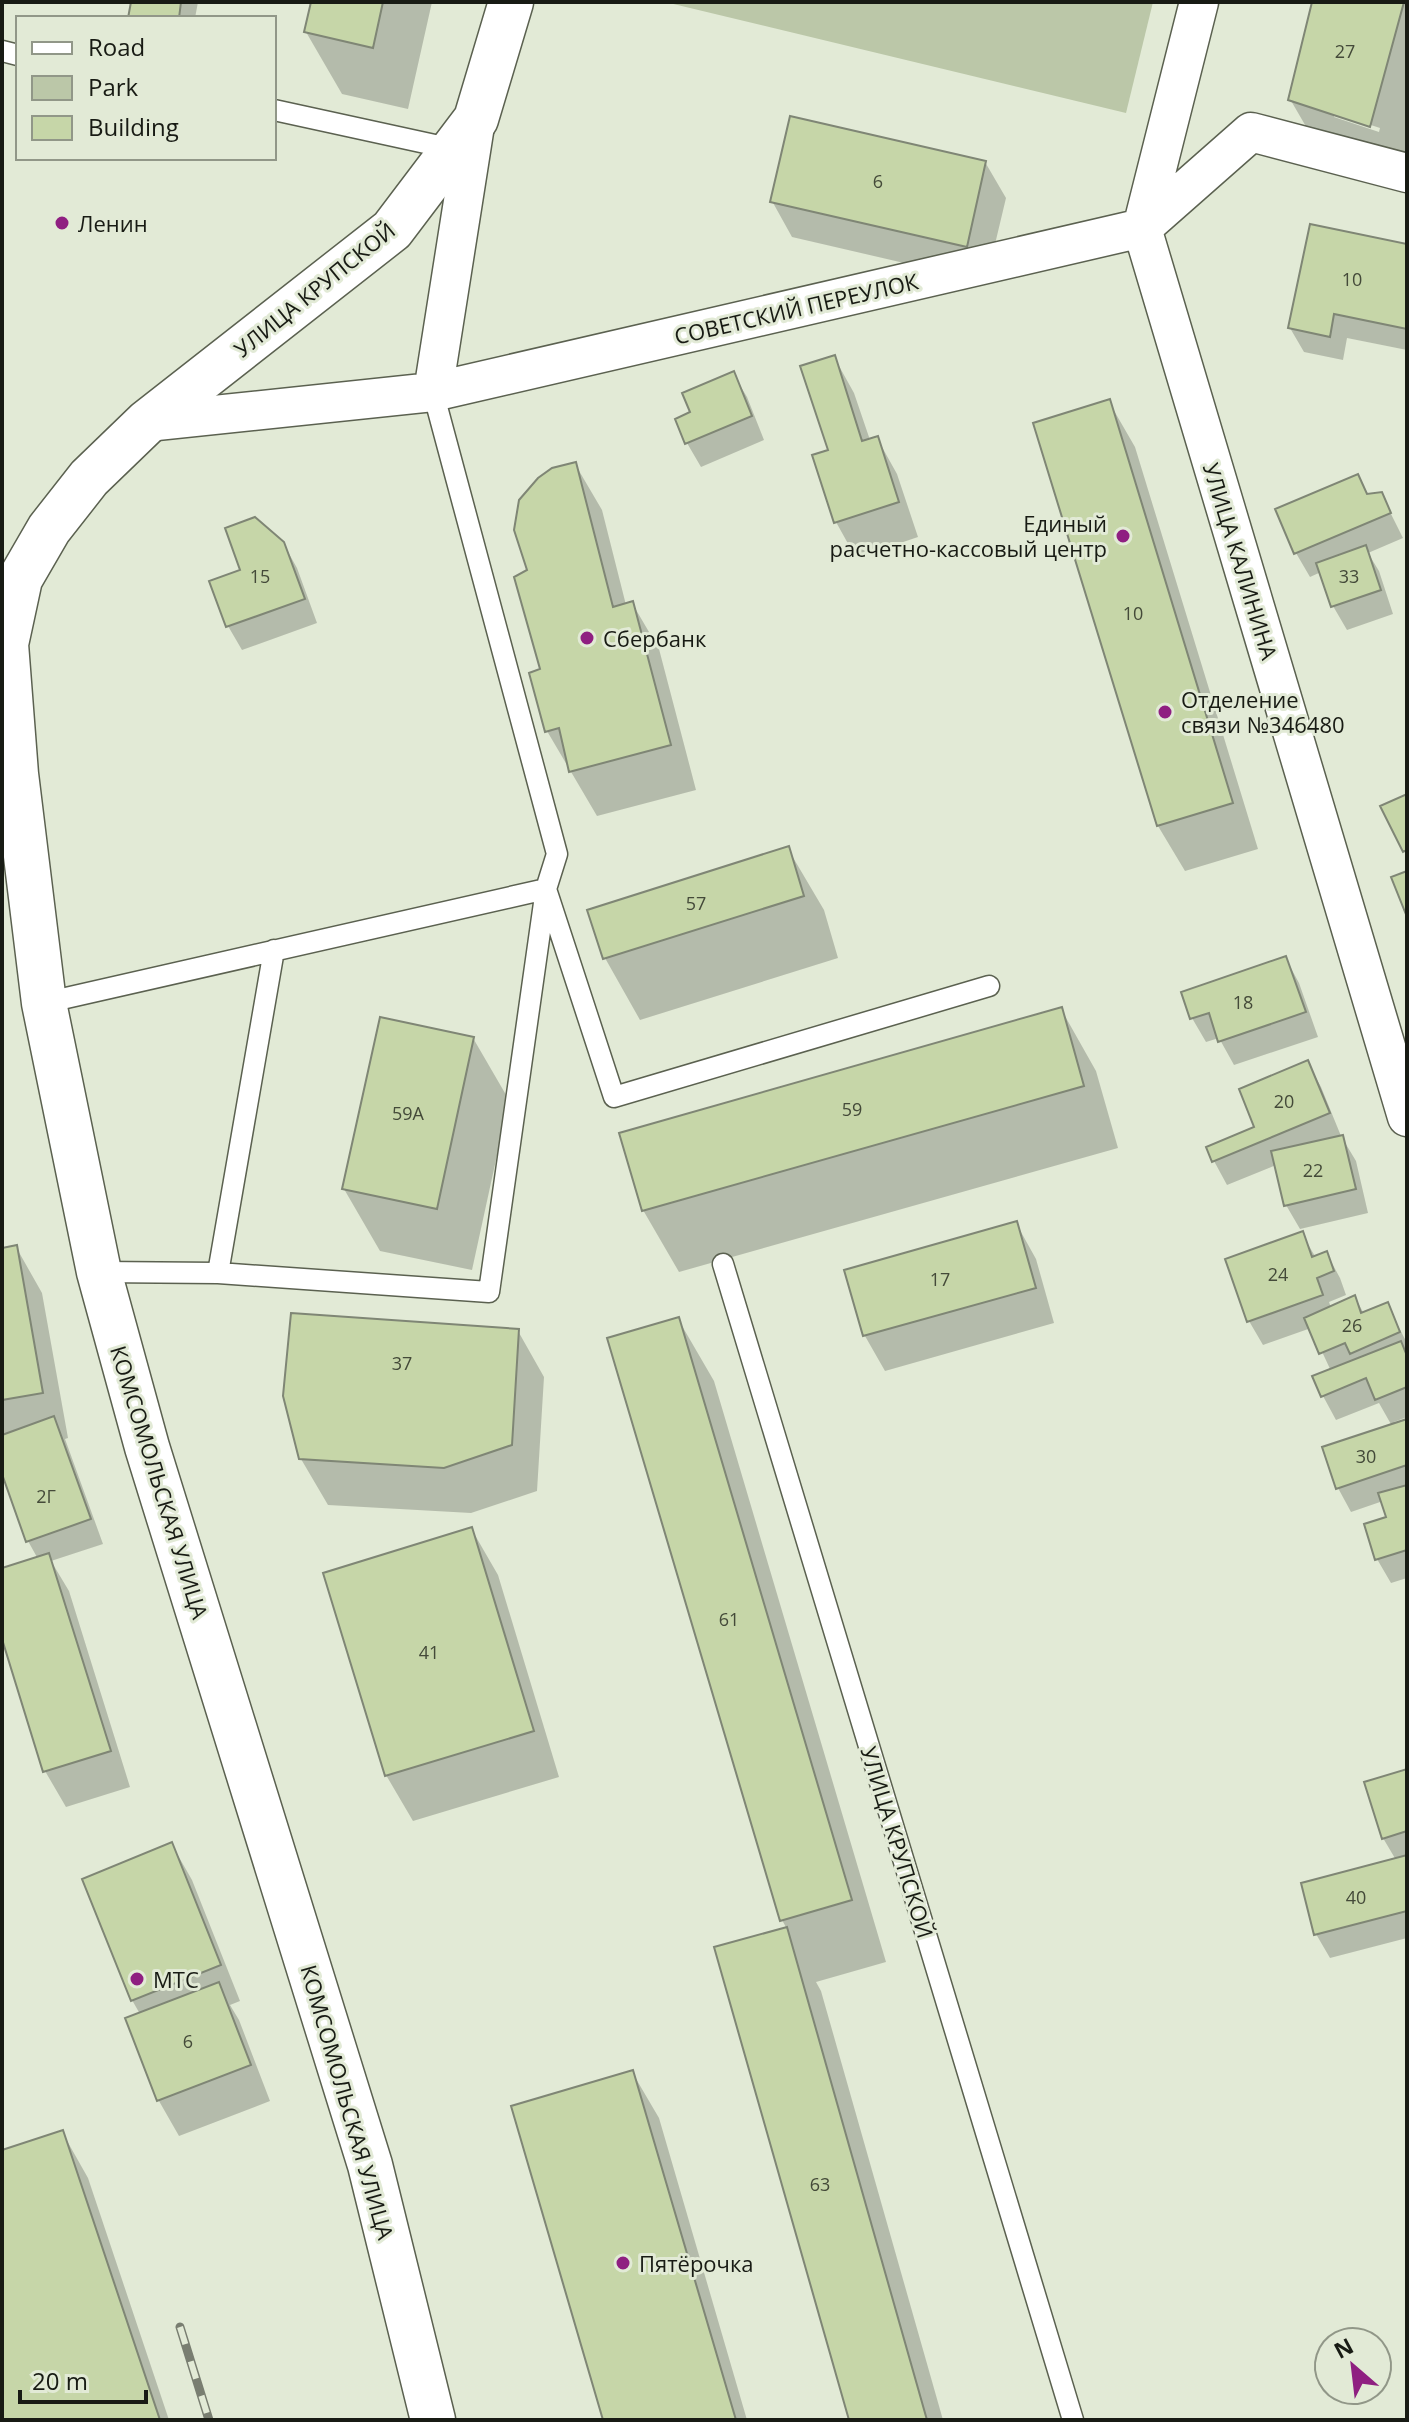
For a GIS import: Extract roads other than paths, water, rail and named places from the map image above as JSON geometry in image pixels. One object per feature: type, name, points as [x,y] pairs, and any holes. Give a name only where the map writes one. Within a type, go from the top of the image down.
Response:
[{"type":"main road","name":"УЛИЦА КРУПСКОЙ","points":[[49,529],[89,478],[147,422],[392,230],[464,134],[511,2]]},
{"type":"main road","name":"КОМСОМОЛЬСКАЯ УЛИЦА","points":[[49,529],[20,579],[6,644],[9,774],[44,1003],[99,1272],[147,1447],[370,2165],[433,2420]]},
{"type":"street","points":[[1142,228],[1199,2]]},
{"type":"street","name":"СОВЕТСКИЙ ПЕРЕУЛОК","points":[[147,422],[433,392],[1142,228],[1251,132],[1407,173]]},
{"type":"street","points":[[433,392],[464,134]]},
{"type":"street","name":"УЛИЦА КАЛИНИНА","points":[[1142,228],[1407,1117]]},
{"type":"lane","points":[[276,110],[464,134]]},
{"type":"lane","points":[[99,1272],[218,1273],[489,1292],[546,889],[557,854],[433,392]]},
{"type":"lane","points":[[44,1003],[546,889]]},
{"type":"lane","points":[[546,889],[614,1097],[989,986]]},
{"type":"lane","points":[[218,1273],[274,950]]},
{"type":"lane","name":"УЛИЦА КРУПСКОЙ","points":[[723,1264],[1073,2420]]},
{"type":"railway","points":[[180,2327],[209,2420]]},
{"type":"place","name":"Ленин","points":[[62,223]]},
{"type":"place","name":"Единый расчетно-кассовый центр","points":[[1123,536]]},
{"type":"place","name":"Сбербанк","points":[[587,638]]},
{"type":"place","name":"Отделение связи №346480","points":[[1165,712]]},
{"type":"place","name":"МТС","points":[[137,1979]]},
{"type":"place","name":"Пятёрочка","points":[[623,2263]]}]
